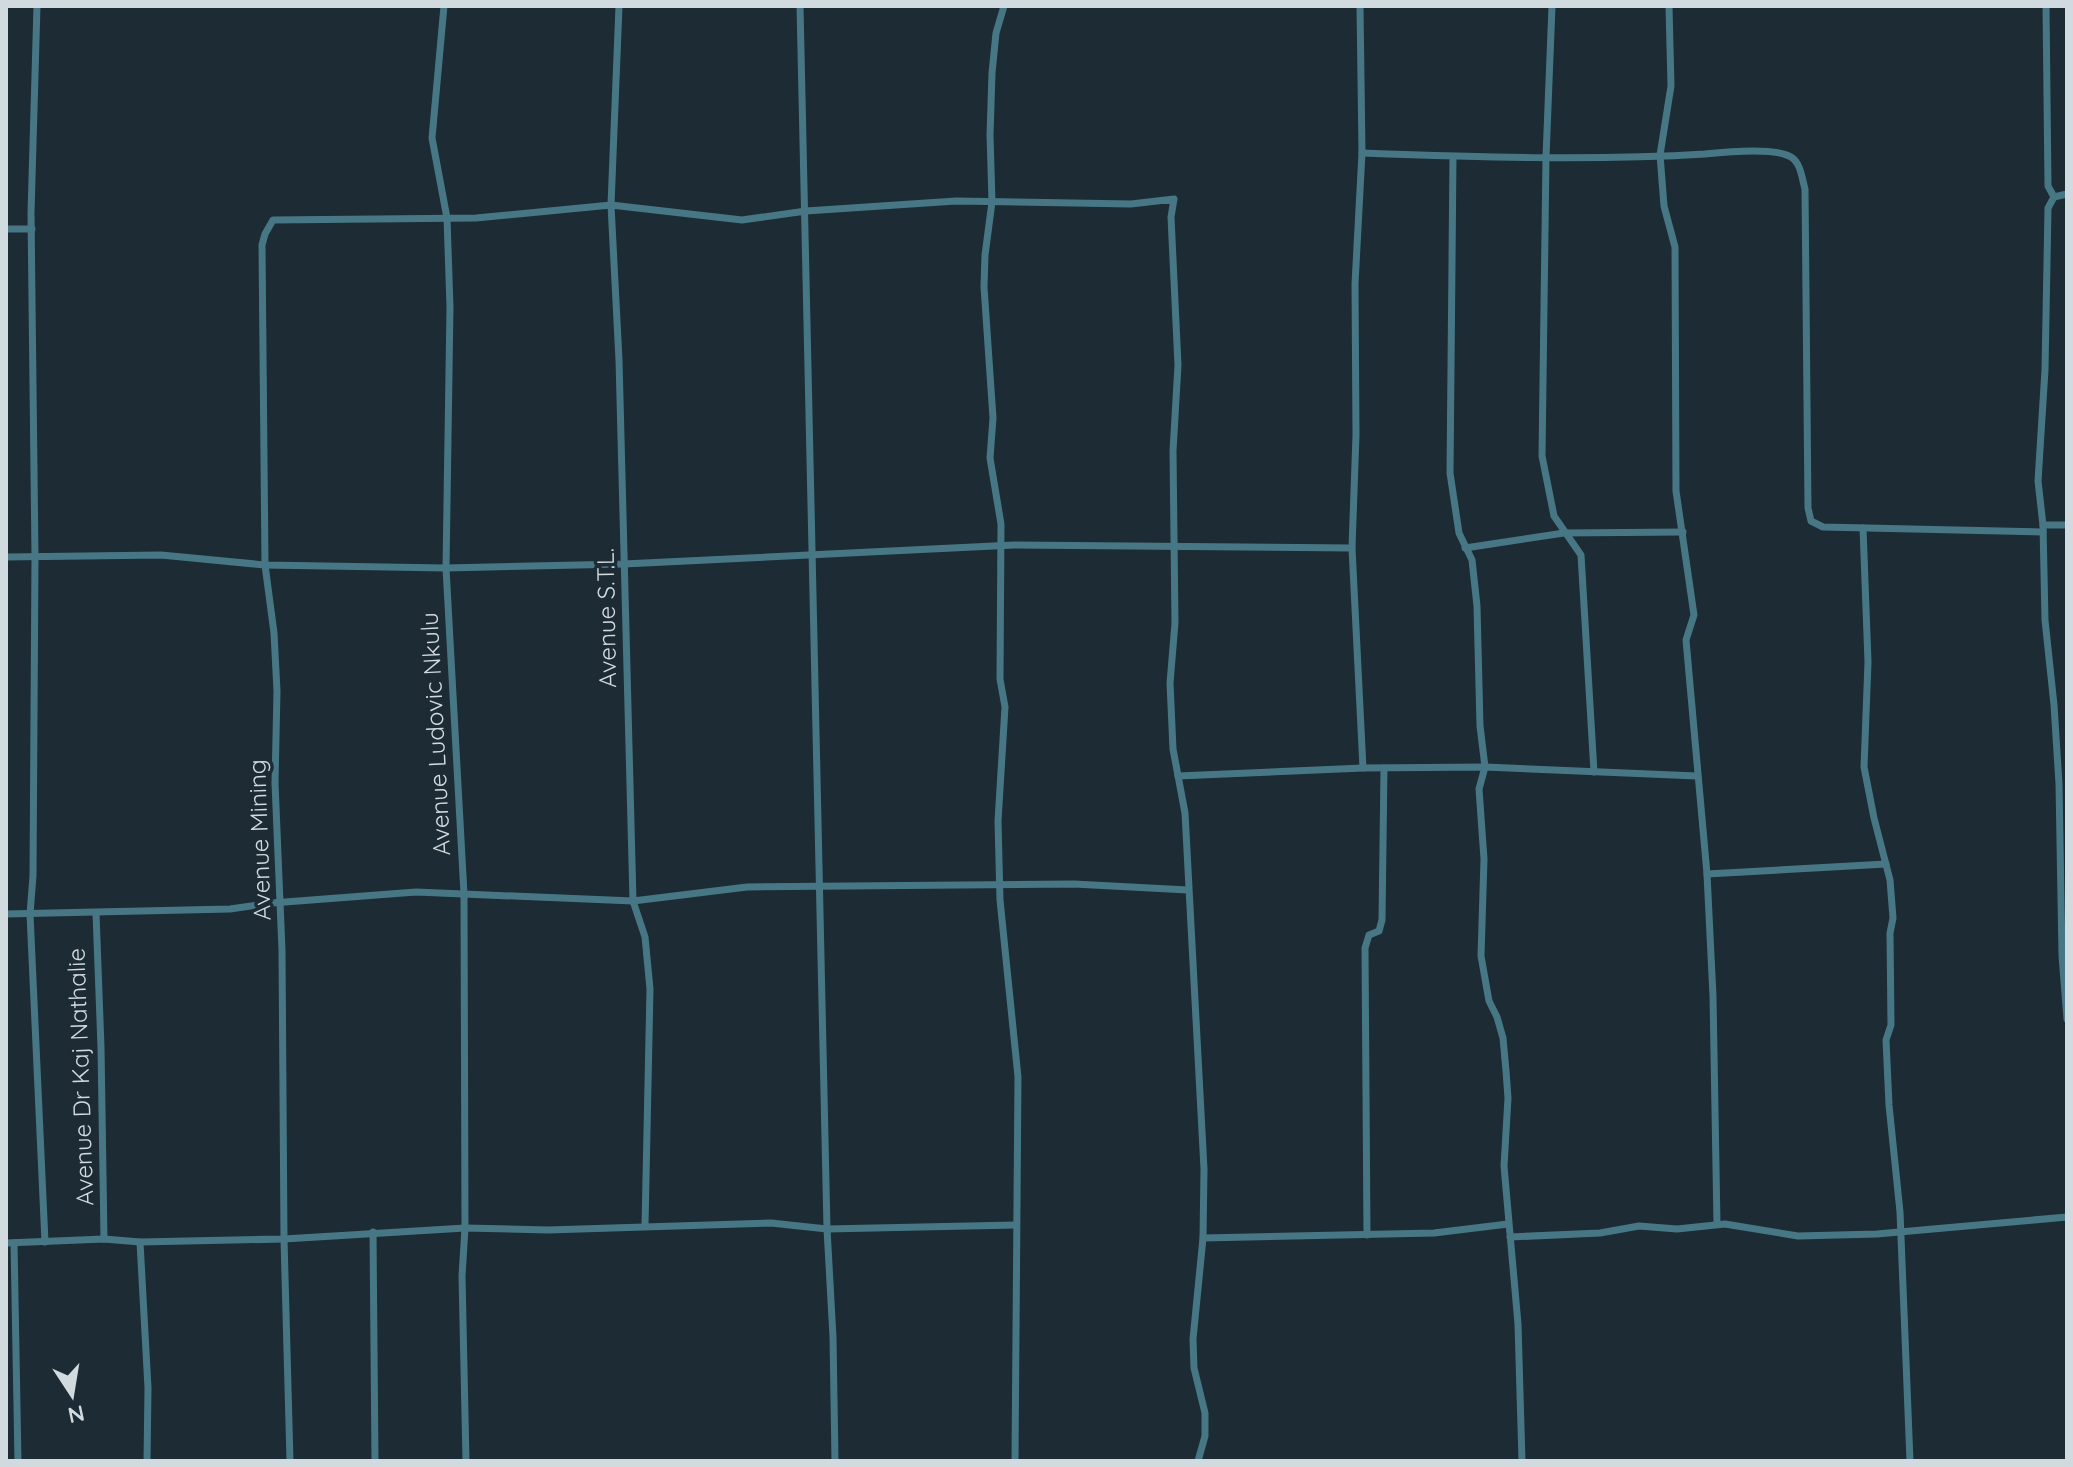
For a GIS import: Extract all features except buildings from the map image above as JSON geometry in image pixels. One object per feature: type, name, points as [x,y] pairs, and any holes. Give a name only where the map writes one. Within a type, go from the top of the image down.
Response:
[{"type":"street","points":[[37,6],[32,229],[35,557],[33,876],[30,914],[45,1242]]},
{"type":"street","name":"Avenue Ludovic Nkulu","points":[[444,6],[432,138],[447,218],[450,401],[446,568],[464,894],[465,1228],[462,1276],[466,1461]]},
{"type":"street","name":"Avenue S.T.L.","points":[[619,6],[611,205],[619,360],[633,901],[645,937],[650,989],[645,1226]]},
{"type":"street","points":[[800,6],[827,1229],[835,1461]]},
{"type":"street","points":[[1004,6],[996,33],[992,73],[992,202],[984,287],[993,418],[990,458],[1001,524],[1000,679],[1005,707],[998,821],[1000,885],[1018,1077],[1015,1461]]},
{"type":"street","points":[[1360,6],[1362,153],[1355,284],[1356,435],[1352,548],[1363,768]]},
{"type":"street","points":[[1552,6],[1546,157],[1542,456],[1554,516],[1581,555],[1594,772]]},
{"type":"street","points":[[1669,6],[1671,86],[1660,155],[1664,206],[1675,247],[1676,491],[1694,615],[1686,640],[1707,874],[1713,996],[1717,1224]]},
{"type":"street","points":[[2046,6],[2048,186],[2054,197]]},
{"type":"street","points":[[1362,153],[1453,157],[1772,153],[1790,156],[1799,167],[1805,189],[1808,508],[1811,521],[1823,527],[1863,528],[2043,529],[2067,525]]},
{"type":"street","points":[[1453,157],[1450,473],[1455,517],[1472,560],[1475,580],[1480,726],[1485,767],[1479,789],[1484,882],[1481,956],[1489,1001],[1503,1038],[1506,1071],[1508,1098],[1503,1141],[1518,1324],[1522,1461]]},
{"type":"street","points":[[2067,194],[2054,197],[2048,208],[2045,370],[2038,481],[2043,529],[2045,620],[2060,797],[2062,956],[2067,1019]]},
{"type":"street","points":[[447,218],[611,205],[742,220],[806,211],[956,201],[1131,204],[1174,199],[1171,217],[1178,365],[1173,451],[1175,623],[1170,683],[1173,749],[1185,813],[1204,1169],[1203,1238],[1193,1339],[1194,1368],[1205,1413],[1205,1436],[1198,1461]]},
{"type":"street","name":"Avenue Mining","points":[[290,1461],[284,1239],[281,902],[275,783],[277,691],[274,633],[265,565],[262,245],[273,220],[447,218]]},
{"type":"street","points":[[6,229],[32,229]]},
{"type":"street","points":[[1863,528],[1868,662],[1864,767],[1886,864],[1893,918],[1890,933],[1891,1025],[1886,1040],[1901,1230],[1910,1461]]},
{"type":"street","points":[[1465,548],[1564,533],[1683,532]]},
{"type":"street","points":[[6,557],[161,555],[265,565],[446,568],[624,564],[999,546],[1352,548]]},
{"type":"street","points":[[1178,776],[1363,768],[1485,767],[1697,776]]},
{"type":"street","points":[[1367,1235],[1365,948],[1369,935],[1379,931],[1382,920],[1384,768]]},
{"type":"street","points":[[1707,874],[1886,864]]},
{"type":"street","points":[[6,914],[230,909],[416,892],[633,901],[747,887],[1074,884],[1188,890]]},
{"type":"street","name":"Avenue Dr Kaj Nathalie","points":[[96,913],[104,1239]]},
{"type":"street","points":[[1510,1237],[1600,1233],[1639,1226],[1677,1229],[1717,1224],[1798,1236],[1877,1234],[2067,1217]]},
{"type":"street","points":[[18,1461],[10,1243],[104,1239],[140,1242],[284,1239],[465,1228],[548,1230],[771,1223],[827,1229],[1015,1225]]},
{"type":"street","points":[[1203,1238],[1434,1233],[1508,1224]]},
{"type":"street","points":[[373,1232],[375,1461]]},
{"type":"street","points":[[140,1242],[148,1388],[147,1461]]}]
